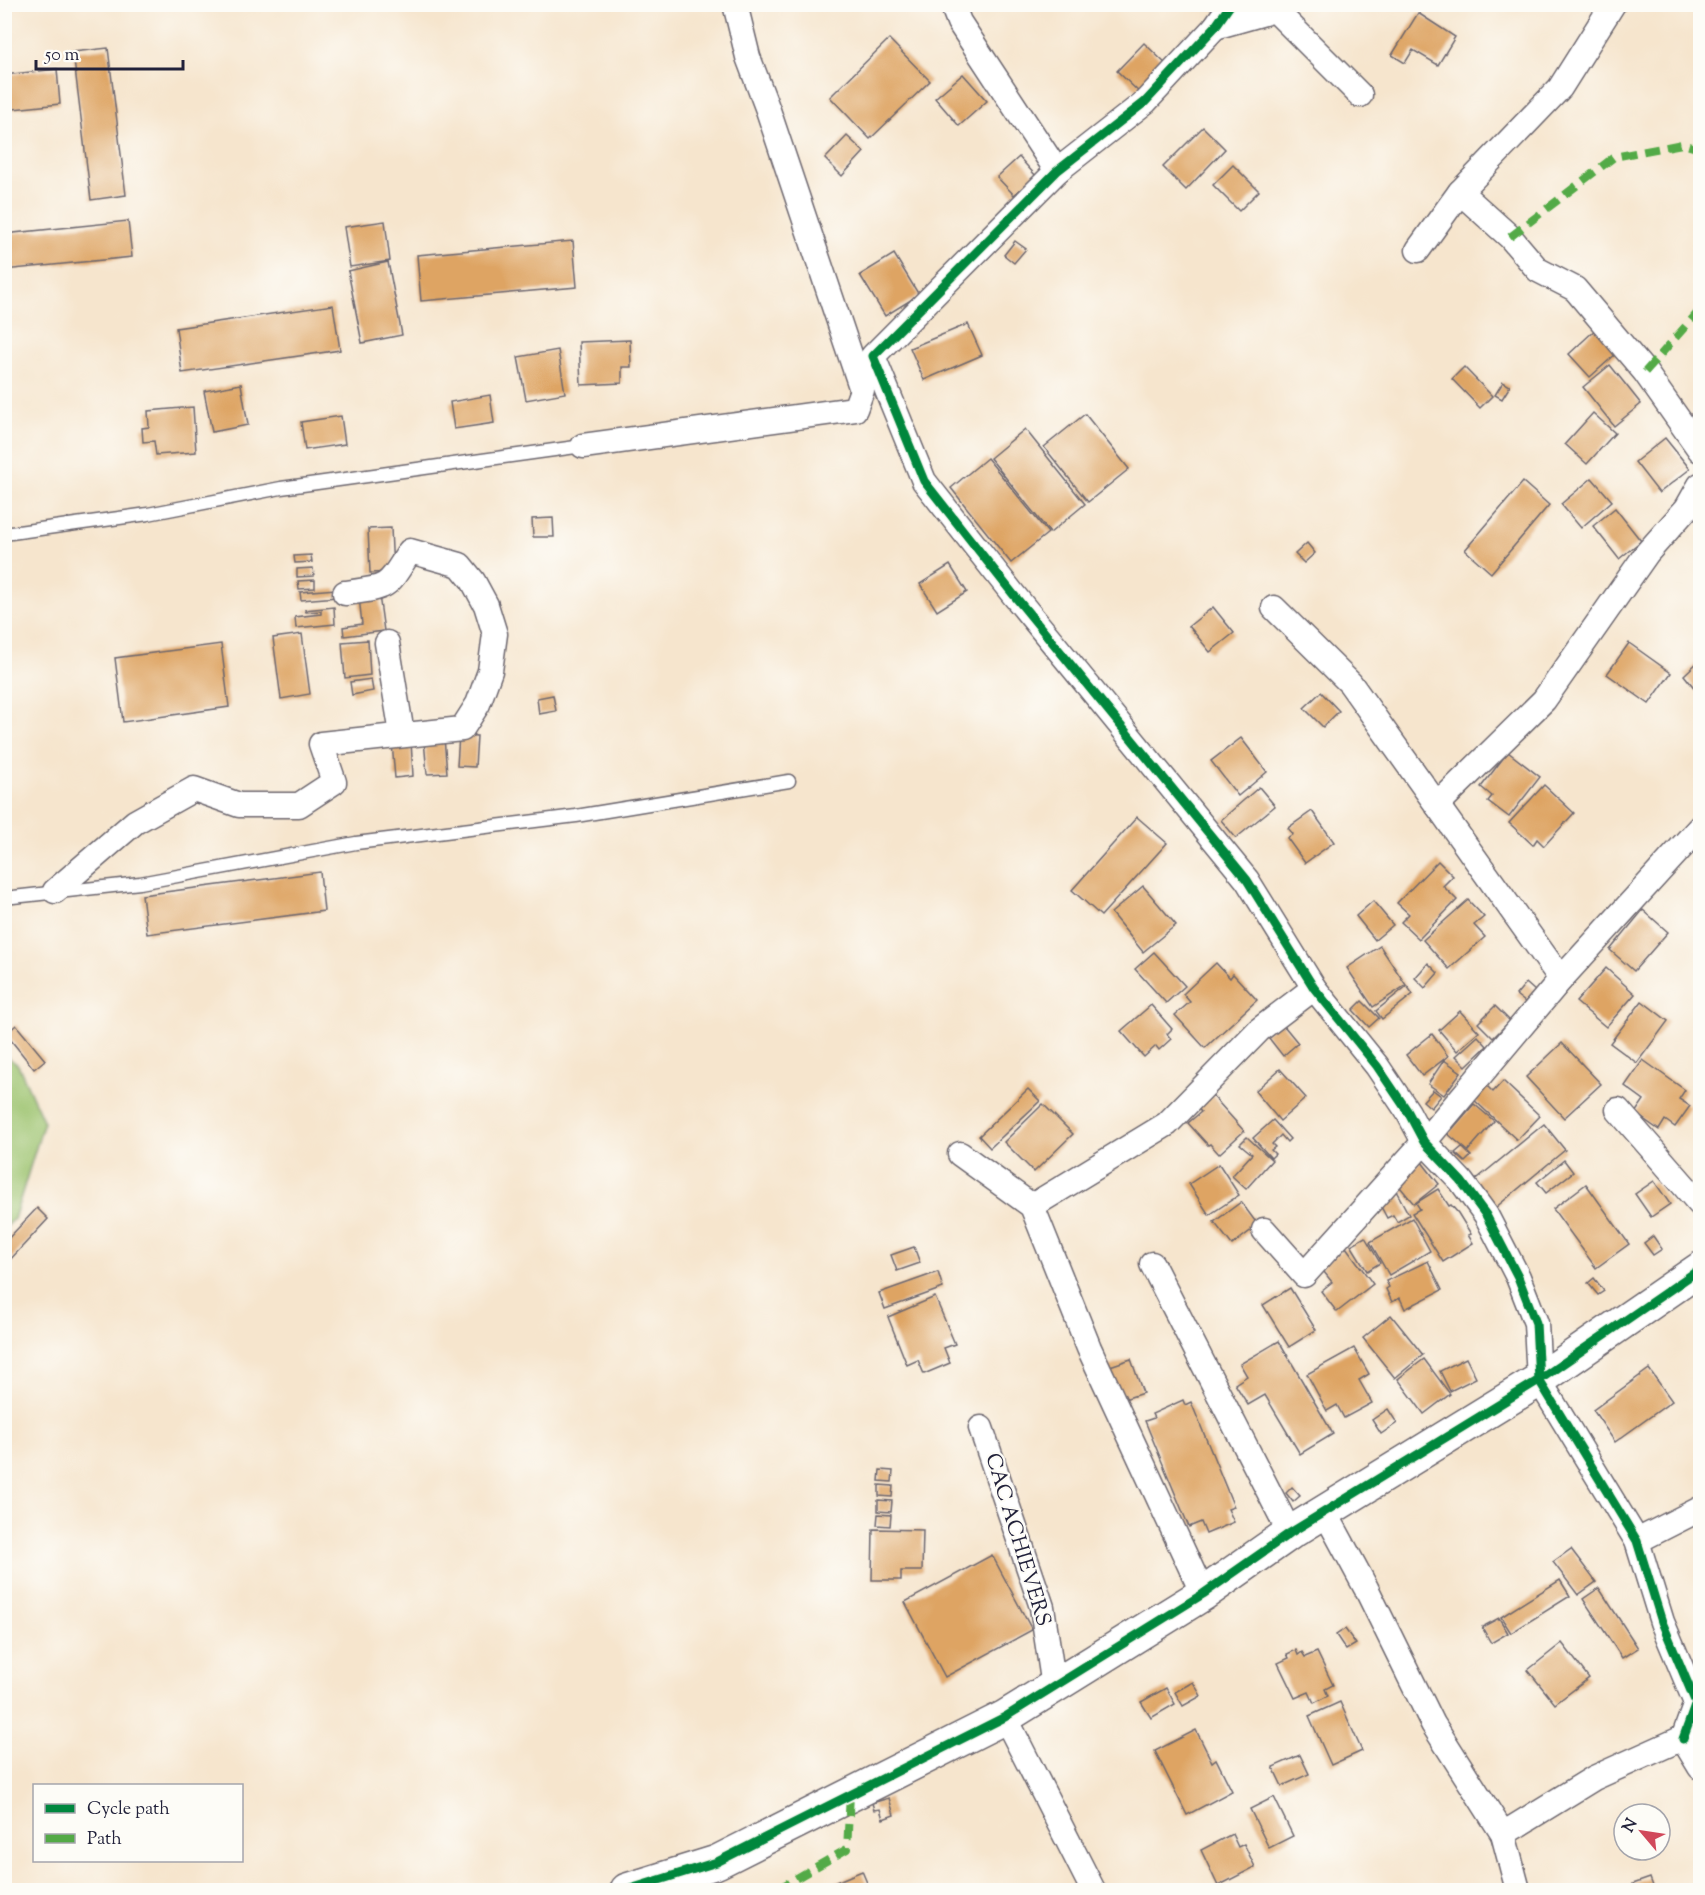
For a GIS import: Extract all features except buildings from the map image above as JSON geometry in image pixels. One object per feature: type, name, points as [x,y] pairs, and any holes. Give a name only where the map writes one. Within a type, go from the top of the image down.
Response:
[{"type":"street","points":[[583,446],[855,410],[862,390],[748,57],[735,4]]},
{"type":"street","points":[[952,4],[959,22],[1057,171]]},
{"type":"street","points":[[1231,4],[1215,27],[1145,102],[1057,171],[873,356],[924,481],[1013,594],[1247,880],[1314,988],[1377,1066],[1408,1112],[1424,1142],[1461,1180],[1486,1215],[1518,1277],[1536,1323],[1539,1380],[1637,1541],[1662,1622],[1696,1703],[1692,1734],[1701,1767]]},
{"type":"street","points":[[1418,250],[1460,192],[1560,88],[1613,4]]},
{"type":"street","points":[[1215,27],[1275,10],[1360,95]]},
{"type":"street","points":[[1460,192],[1510,237],[1538,270],[1575,289],[1645,372],[1701,450]]},
{"type":"street","points":[[1437,805],[1544,700],[1647,553],[1687,508],[1701,486]]},
{"type":"street","points":[[55,891],[135,822],[194,789],[238,805],[299,805],[334,782],[321,744],[462,729],[478,704],[490,671],[495,634],[486,604],[473,581],[459,565],[410,550],[391,581],[382,588],[345,593]]},
{"type":"street","points":[[1274,608],[1350,683],[1561,979]]},
{"type":"street","points":[[387,643],[402,734]]},
{"type":"street","points":[[1264,1230],[1304,1275],[1424,1142],[1561,979],[1701,827]]},
{"type":"street","points":[[1032,1206],[1167,1124],[1259,1030],[1314,988]]},
{"type":"street","points":[[1618,1110],[1701,1204]]},
{"type":"street","points":[[960,1154],[1032,1206],[1089,1348],[1203,1594]]},
{"type":"street","points":[[1152,1264],[1290,1533]]},
{"type":"street","points":[[627,1890],[717,1863],[1005,1717],[1203,1594],[1290,1533],[1539,1380],[1701,1269]]},
{"type":"street","name":"CAC ACHIEVERS","points":[[981,1428],[1042,1607],[1054,1687]]},
{"type":"street","points":[[1637,1541],[1701,1509]]},
{"type":"street","points":[[1325,1512],[1366,1588],[1432,1724],[1503,1834],[1518,1890]]},
{"type":"street","points":[[1005,1717],[1093,1890]]},
{"type":"street","points":[[1503,1834],[1594,1778],[1692,1734]]},
{"type":"lane","points":[[4,534],[148,514],[281,488],[583,446]]},
{"type":"lane","points":[[4,898],[140,883],[356,843],[576,816],[789,781]]},
{"type":"green space","points":[[5,1055],[18,1065],[44,1122],[14,1219],[5,1228]]},
{"type":"marked path","points":[[1510,237],[1614,157],[1682,144],[1700,149]]},
{"type":"marked path","points":[[1645,372],[1700,310]]},
{"type":"marked path","points":[[776,1890],[847,1849],[850,1795]]},
{"type":"cycle path","points":[[1231,4],[1215,27],[1145,102],[1057,171],[873,356],[924,481],[1013,594],[1247,880],[1314,988],[1377,1066],[1408,1112],[1424,1142],[1461,1181],[1486,1215],[1518,1277],[1536,1323],[1539,1380],[1637,1541],[1662,1622],[1696,1703],[1683,1739]]},
{"type":"cycle path","points":[[627,1890],[717,1862],[1005,1717],[1203,1594],[1290,1533],[1539,1380],[1700,1269]]}]
